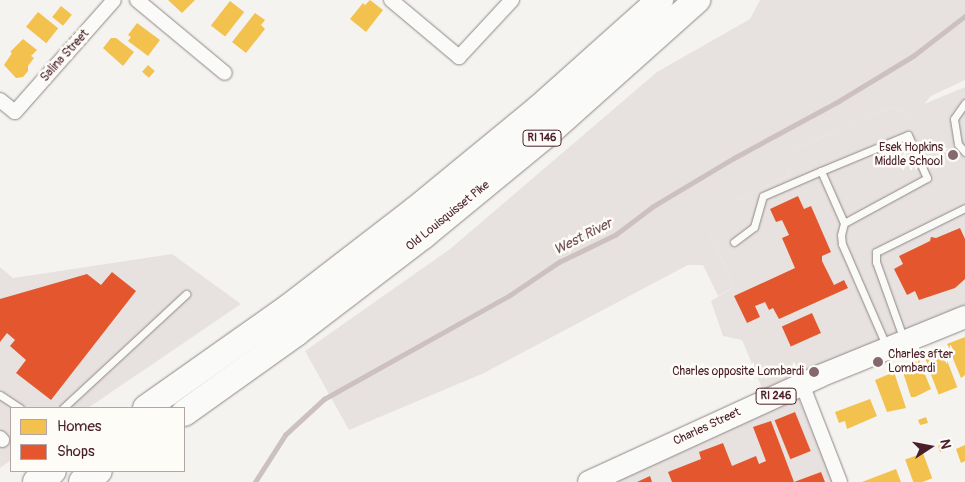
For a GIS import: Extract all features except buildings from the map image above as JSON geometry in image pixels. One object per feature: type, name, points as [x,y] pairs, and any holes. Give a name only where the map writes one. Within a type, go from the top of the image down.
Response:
[{"type":"highway","name":"Old Louisquisset Pike","points":[[147,407],[290,307],[415,210],[531,114],[660,0]]},
{"type":"highway","name":"Old Louisquisset Pike","points":[[185,412],[296,333],[423,236],[560,123],[696,0]]},
{"type":"highway","points":[[36,482],[51,472]]},
{"type":"highway","points":[[82,482],[97,472]]},
{"type":"main road","name":"Charles Street","points":[[589,482],[802,384],[965,317]]},
{"type":"street","name":"Salina Street","points":[[0,100],[15,112],[114,0]]},
{"type":"street","points":[[137,0],[225,74]]},
{"type":"street","points":[[391,0],[459,56],[512,0]]},
{"type":"street","points":[[802,384],[840,482]]},
{"type":"lane","points":[[965,103],[954,119],[958,144],[965,152]]},
{"type":"lane","points":[[734,242],[754,227],[763,196],[798,178],[821,171],[908,135],[927,178],[844,223]]},
{"type":"lane","points":[[821,171],[844,223],[842,244],[896,344]]},
{"type":"lane","points":[[896,344],[876,262],[876,252],[965,208]]},
{"type":"lane","points":[[64,407],[186,294]]},
{"type":"lane","points":[[0,395],[18,407]]},
{"type":"shaded area","points":[[760,0],[965,0],[965,80],[931,96],[925,103],[923,117],[913,118],[896,108],[883,110],[786,153],[786,164],[791,174],[737,200],[735,205],[741,219],[710,233],[734,287],[718,296],[703,265],[688,265],[484,373],[349,430],[305,351],[450,249],[657,72],[750,19]]},
{"type":"shaded area","points":[[965,87],[965,317],[798,396],[834,482],[594,482],[767,400],[742,340],[723,336],[711,301],[734,287],[710,233],[737,200],[791,174],[786,164],[786,153],[883,110],[896,108],[913,118],[917,107]]},
{"type":"shaded area","points":[[172,254],[241,304],[89,407],[10,407],[10,461],[0,468],[0,267],[13,278]]},
{"type":"waterway","name":"West River","points":[[255,482],[285,435],[324,399],[510,295],[559,262],[615,235],[652,207],[734,158],[839,101],[913,56],[965,16]]},
{"type":"place","name":"Esek Hopkins Middle School","points":[[953,155]]},
{"type":"place","name":"Charles after Lombardi","points":[[878,362]]},
{"type":"place","name":"Charles opposite Lombardi","points":[[814,372]]}]
